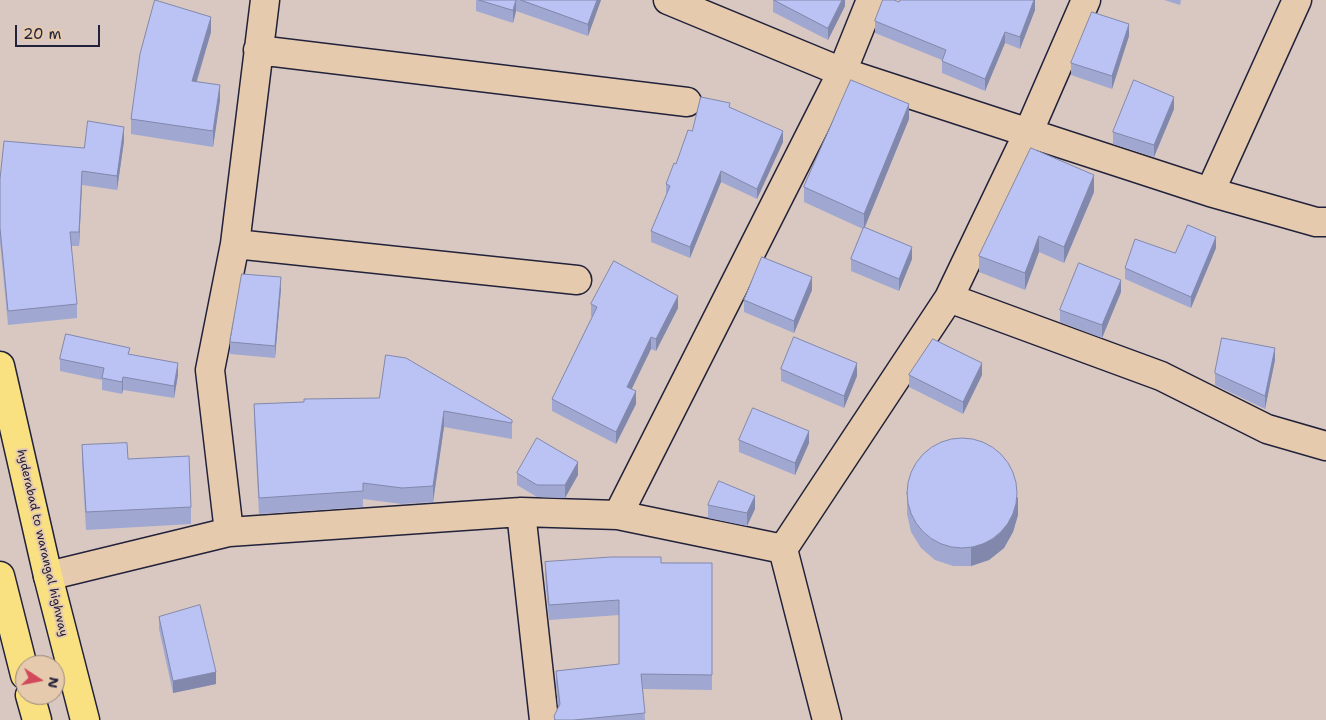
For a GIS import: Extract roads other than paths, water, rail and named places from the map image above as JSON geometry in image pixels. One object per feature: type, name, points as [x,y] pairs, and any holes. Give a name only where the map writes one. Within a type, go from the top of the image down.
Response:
[{"type":"main road","name":"hyderabad to warangal highway","points":[[0,366],[48,576],[85,720]]},
{"type":"main road","points":[[2,591],[20,655]]},
{"type":"main road","points":[[33,705],[37,720]]},
{"type":"street","points":[[229,532],[210,370],[235,244],[265,0]]},
{"type":"street","points":[[668,0],[842,72],[1028,131],[1210,192],[1316,222],[1326,222]]},
{"type":"street","points":[[618,515],[842,72],[871,0]]},
{"type":"street","points":[[828,720],[783,549],[949,298],[1028,131],[1086,0]]},
{"type":"street","points":[[1210,192],[1297,0]]},
{"type":"street","points":[[258,50],[687,102]]},
{"type":"street","points":[[235,244],[576,280]]},
{"type":"street","points":[[949,298],[1161,376],[1267,429],[1326,446]]},
{"type":"street","points":[[521,512],[544,720]]},
{"type":"street","points":[[48,576],[229,532],[521,512],[618,515],[783,549]]}]
